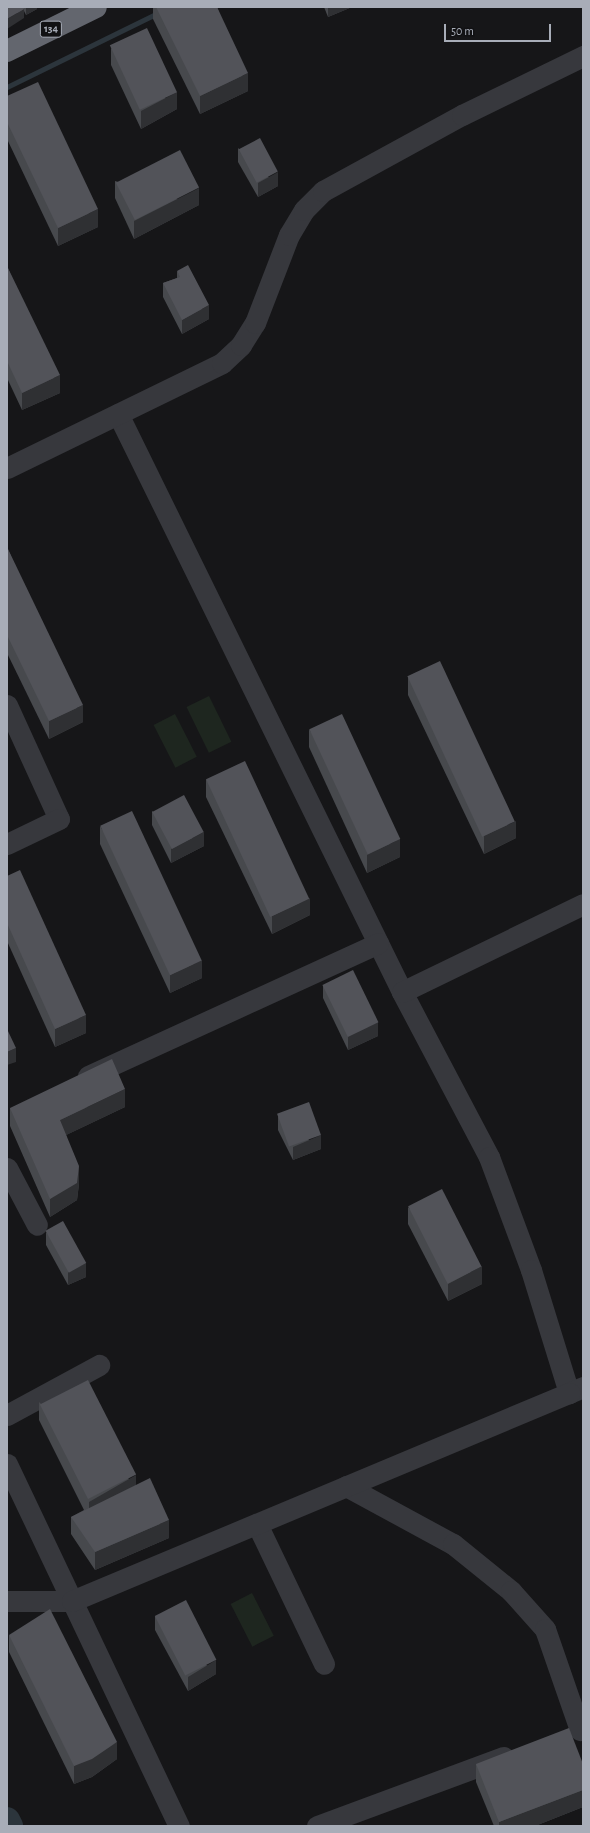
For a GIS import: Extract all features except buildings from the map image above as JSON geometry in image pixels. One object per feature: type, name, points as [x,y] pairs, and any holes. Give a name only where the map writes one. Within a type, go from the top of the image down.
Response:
[{"type":"highway","name":"134","points":[[7,51],[87,9]]},
{"type":"lane","points":[[7,468],[222,363],[241,345],[255,323],[289,235],[304,210],[323,191],[462,115],[583,56]]},
{"type":"lane","points":[[7,1601],[72,1601],[576,1390],[489,1157],[402,992],[118,414]]},
{"type":"lane","points":[[7,705],[59,819],[7,844]]},
{"type":"lane","points":[[402,992],[583,904]]},
{"type":"lane","points":[[72,1083],[378,943]]},
{"type":"lane","points":[[7,1168],[37,1225]]},
{"type":"lane","points":[[7,1416],[99,1365]]},
{"type":"lane","points":[[7,1464],[179,1826]]},
{"type":"lane","points":[[346,1486],[453,1544],[511,1591],[545,1629],[581,1729],[558,1738]]},
{"type":"lane","points":[[257,1524],[324,1664]]},
{"type":"lane","points":[[317,1826],[520,1751]]},
{"type":"shaded area","points":[[209,696],[231,742],[209,753],[187,707]]},
{"type":"shaded area","points":[[175,714],[197,757],[175,768],[154,725]]},
{"type":"shaded area","points":[[252,1593],[274,1636],[252,1647],[231,1604]]},
{"type":"waterway","points":[[7,87],[158,13]]},
{"type":"waterway","points":[[7,1820],[10,1826]]}]
